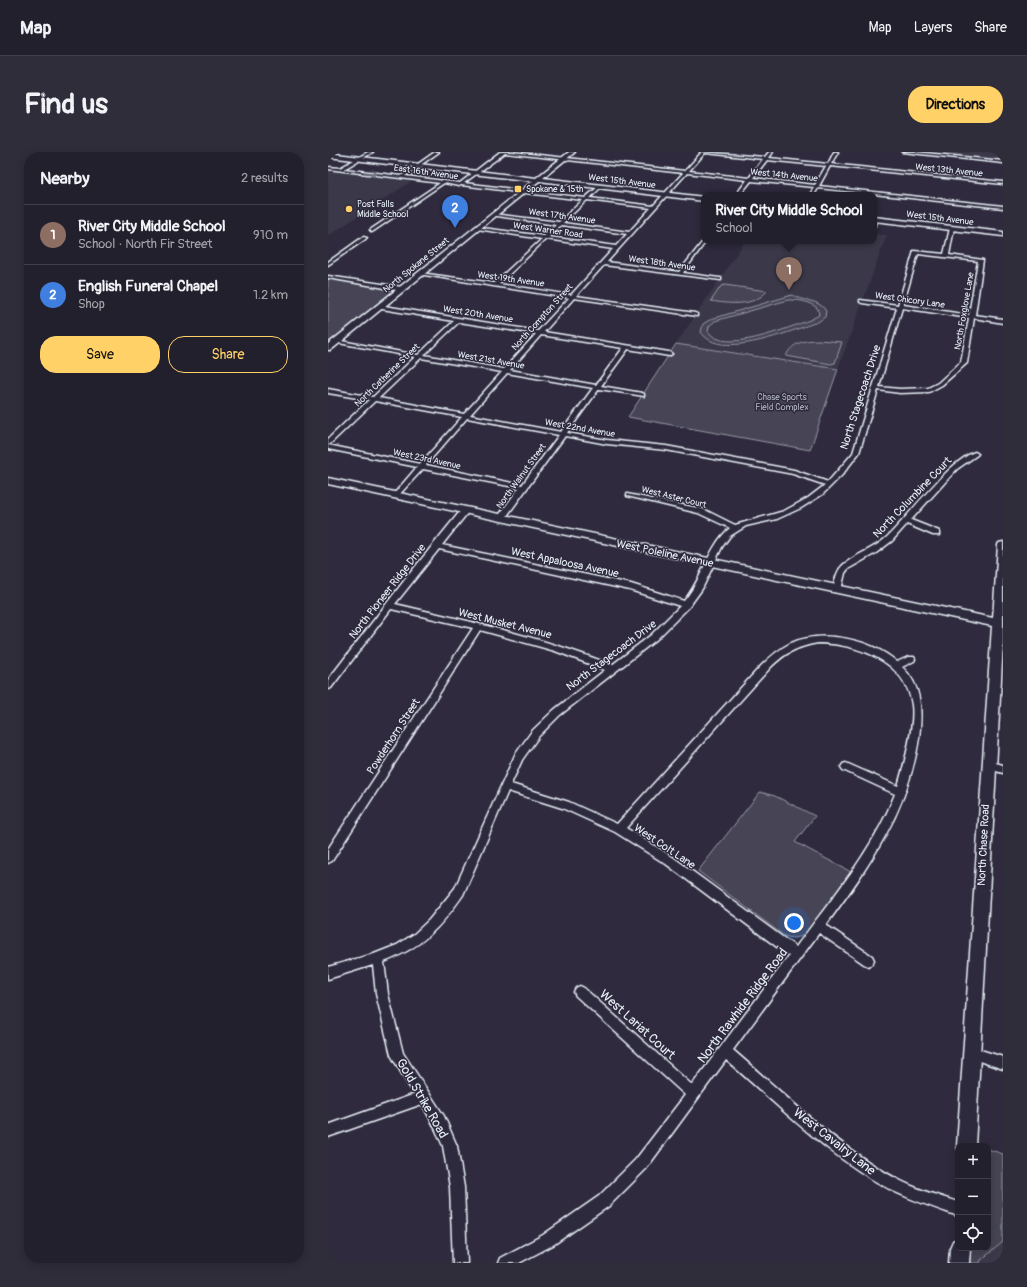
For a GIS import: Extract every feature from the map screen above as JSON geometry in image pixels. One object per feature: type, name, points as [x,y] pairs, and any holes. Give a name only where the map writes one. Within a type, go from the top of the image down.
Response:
[{"type":"street","points":[[341,169],[371,152]]},
{"type":"street","points":[[401,177],[438,152]]},
{"type":"street","points":[[459,185],[504,152]]},
{"type":"street","name":"West 14th Avenue","points":[[504,152],[864,192]]},
{"type":"street","name":"North Spokane Street","points":[[328,348],[572,152]]},
{"type":"street","name":"West 13th Avenue","points":[[704,152],[1003,184]]},
{"type":"street","name":"North Compton Street","points":[[395,496],[572,296],[704,152]]},
{"type":"street","points":[[740,192],[771,152]]},
{"type":"street","points":[[814,192],[836,152]]},
{"type":"street","points":[[904,152],[1003,162]]},
{"type":"street","name":"West 15th Avenue","points":[[328,155],[701,199]]},
{"type":"street","name":"East 16th Avenue","points":[[328,168],[442,183],[653,207]]},
{"type":"street","points":[[372,230],[442,183]]},
{"type":"street","points":[[495,285],[599,187]]},
{"type":"street","name":"West 14th Avenue","points":[[877,193],[1003,207]]},
{"type":"street","name":"West 17th Avenue","points":[[493,215],[630,233]]},
{"type":"street","name":"West 15th Avenue","points":[[877,221],[1003,234]]},
{"type":"street","name":"West Warner Road","points":[[476,228],[617,248]]},
{"type":"street","points":[[946,256],[952,228]]},
{"type":"street","points":[[328,264],[365,238]]},
{"type":"street","points":[[680,274],[702,244]]},
{"type":"street","name":"North Stagecoach Drive","points":[[328,973],[402,949],[421,935],[448,906],[458,891],[505,786],[510,770],[523,750],[543,726],[572,698],[660,633],[686,605],[700,586],[717,547],[735,528],[743,524],[782,515],[802,507],[847,466],[856,453],[916,252],[946,256]]},
{"type":"street","name":"North Foxglove Lane","points":[[876,388],[900,391],[929,390],[940,384],[964,363],[981,260],[946,256]]},
{"type":"street","name":"West 18th Avenue","points":[[603,263],[719,279]]},
{"type":"street","name":"West 19th Avenue","points":[[420,274],[695,314]]},
{"type":"street","points":[[328,277],[402,289]]},
{"type":"street","name":"West Chicory Lane","points":[[862,301],[1003,321]]},
{"type":"street","name":"West 20th Avenue","points":[[378,307],[669,354]]},
{"type":"street","name":"North Catherine Street","points":[[328,443],[418,356],[458,320]]},
{"type":"street","name":"West 21st Avenue","points":[[336,342],[642,395]]},
{"type":"street","name":"North Walnut Street","points":[[501,518],[627,348]]},
{"type":"street","name":"West 22nd Avenue","points":[[328,391],[621,445],[666,448],[786,470],[829,484]]},
{"type":"street","name":"West 23rd Avenue","points":[[328,448],[523,488]]},
{"type":"street","name":"North Columbine Court","points":[[837,590],[841,573],[845,567],[873,551],[889,539],[955,468],[975,454]]},
{"type":"street","name":"West Poleline Avenue","points":[[328,481],[837,590],[1001,623]]},
{"type":"street","name":"West Aster Court","points":[[629,496],[700,511],[735,528]]},
{"type":"street","name":"North Pioneer Ridge Drive","points":[[328,686],[465,511]]},
{"type":"street","points":[[906,521],[936,533]]},
{"type":"street","name":"North Chase Road","points":[[966,1143],[971,1053],[996,767],[1003,545]]},
{"type":"street","name":"West Appaloosa Avenue","points":[[437,546],[631,587],[686,605]]},
{"type":"street","name":"West Musket Avenue","points":[[390,606],[551,646],[612,669]]},
{"type":"street","name":"Powderhorn Street","points":[[328,858],[478,627]]},
{"type":"street","name":"North Rawhide Ridge Road","points":[[505,1263],[548,1240],[604,1200],[641,1164],[867,860],[891,817],[901,792],[914,742],[917,704],[915,695],[908,681],[897,666],[881,655],[868,649],[839,641],[808,642],[781,652],[762,670],[619,829]]},
{"type":"street","points":[[897,666],[911,658]]},
{"type":"street","points":[[846,767],[901,792]]},
{"type":"street","name":"West Colt Lane","points":[[505,786],[565,805],[619,829],[670,861],[796,955]]},
{"type":"street","points":[[818,926],[868,960]]},
{"type":"street","name":"Gold Strike Road","points":[[378,958],[382,994],[397,1055],[439,1121],[450,1146],[457,1187],[460,1263]]},
{"type":"street","name":"West Lariat Court","points":[[580,992],[693,1094]]},
{"type":"street","name":"West Cavalry Lane","points":[[725,1051],[836,1145],[858,1161],[891,1182],[911,1192],[955,1208]]},
{"type":"street","points":[[971,1053],[1003,1063]]},
{"type":"street","points":[[328,1131],[425,1097]]},
{"type":"street","points":[[959,1263],[960,1251]]},
{"type":"shaded area","points":[[911,152],[1003,152],[1003,161],[999,161]]},
{"type":"shaded area","name":"Post Falls Middle School","points":[[328,169],[397,177],[394,179],[412,181],[328,236]]},
{"type":"shaded area","points":[[877,234],[887,235],[838,369],[676,344],[743,244],[877,244]]},
{"type":"shaded area","points":[[1003,1242],[1003,1263],[980,1263],[980,1260]]},
{"type":"green space","points":[[328,279],[390,288],[394,290],[328,344]]},
{"type":"green space","points":[[725,285],[767,291],[762,296],[748,302],[726,303],[711,301],[721,286]]},
{"type":"green space","points":[[792,295],[815,302],[826,311],[825,317],[818,322],[775,337],[740,344],[724,344],[710,341],[701,332],[703,324],[711,319]],"holes":[[[792,300],[815,306],[818,309],[819,315],[810,320],[757,338],[727,341],[716,338],[708,331],[709,326],[715,321]]]},
{"type":"green space","points":[[819,340],[842,342],[835,363],[831,364],[786,356],[792,348],[804,341]]},
{"type":"green space","name":"Chase Sports Field Complex","points":[[676,344],[838,369],[810,450],[628,417]]},
{"type":"green space","points":[[760,792],[775,796],[815,816],[795,842],[851,872],[805,934],[797,938],[791,938],[783,935],[698,871]]},
{"type":"green space","points":[[991,1150],[1003,1154],[1003,1242],[981,1260],[980,1263],[969,1263],[971,1251],[991,1251]]},
{"type":"place","name":"Spokane & 15th","points":[[518,189]]},
{"type":"place","name":"Post Falls Middle School","points":[[349,209]]},
{"type":"place","name":"English Funeral Chapel","points":[[455,228]]},
{"type":"place","name":"River City Middle School","points":[[789,290]]}]
